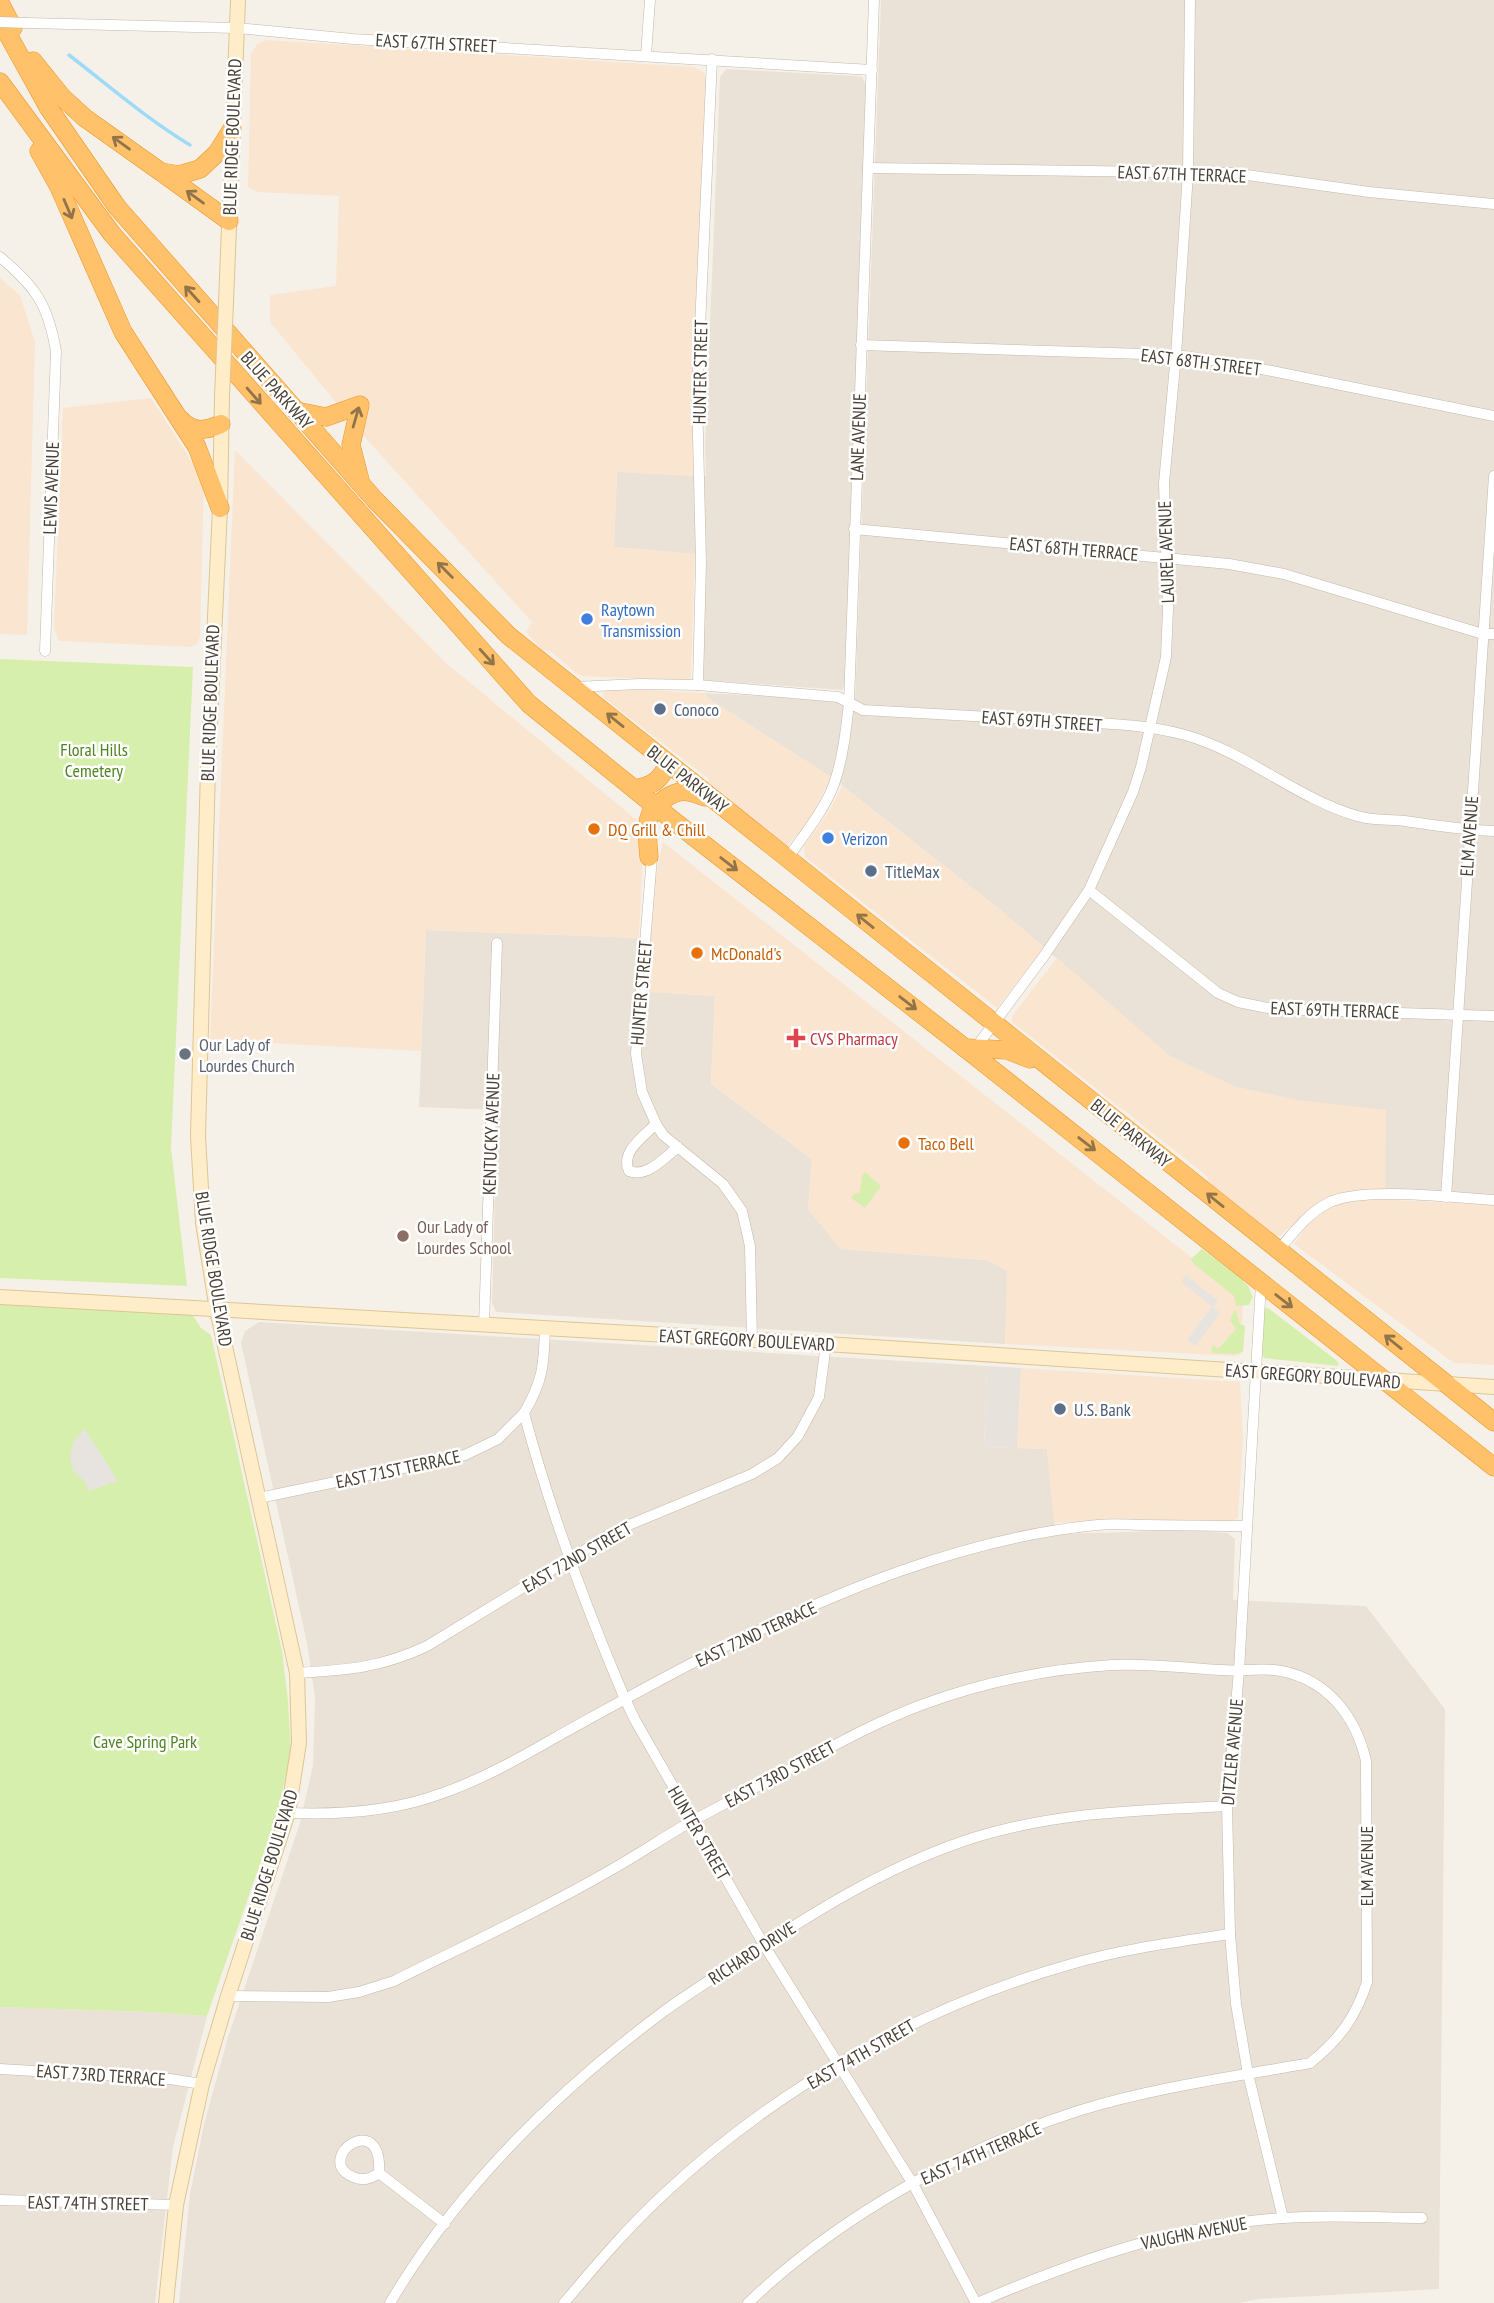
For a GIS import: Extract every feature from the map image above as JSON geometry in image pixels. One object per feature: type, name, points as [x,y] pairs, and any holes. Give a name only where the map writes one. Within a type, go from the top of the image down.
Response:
[{"type":"highway","points":[[0,3],[20,41],[62,97],[85,118],[229,221]]},
{"type":"highway","name":"BLUE PARKWAY","points":[[0,21],[48,107],[117,207],[360,484],[509,636],[1494,1422]]},
{"type":"highway","points":[[0,84],[59,187],[123,332],[203,459],[220,508]]},
{"type":"highway","name":"BLUE PARKWAY","points":[[0,84],[112,234],[529,704],[675,822],[971,1049],[1494,1467]]},
{"type":"highway","points":[[161,172],[179,175],[200,169],[217,153],[232,129]]},
{"type":"highway","points":[[296,411],[326,417],[360,405],[351,445],[360,484]]},
{"type":"highway","points":[[175,413],[184,424],[196,430],[206,430],[221,424]]},
{"type":"highway","points":[[634,789],[648,787],[659,780],[668,764]]},
{"type":"highway","points":[[650,857],[649,816],[655,806],[674,794],[686,791],[715,801]]},
{"type":"highway","points":[[650,857],[658,835],[675,822]]},
{"type":"highway","points":[[971,1049],[1007,1050],[1046,1065]]},
{"type":"main road","name":"BLUE RIDGE BOULEVARD","points":[[166,2303],[176,2205],[202,2084],[288,1813],[299,1744],[297,1673],[217,1310],[203,1223],[198,1136],[211,656],[220,508],[238,0]]},
{"type":"main road","name":"EAST GREGORY BOULEVARD","points":[[0,1297],[826,1344],[1494,1387]]},
{"type":"street","points":[[646,55],[650,0]]},
{"type":"street","name":"LANE AVENUE","points":[[787,859],[813,822],[834,785],[849,703],[874,0]]},
{"type":"street","name":"LAUREL AVENUE","points":[[971,1049],[1044,956],[1089,890],[1133,792],[1166,657],[1168,609],[1164,483],[1188,173],[1190,0]]},
{"type":"street","name":"EAST 67TH STREET","points":[[0,21],[237,28],[353,39],[872,70]]},
{"type":"street","name":"HUNTER STREET","points":[[698,685],[701,562],[697,394],[712,59]]},
{"type":"street","name":"EAST 67TH TERRACE","points":[[868,169],[1233,173],[1369,192],[1494,204]]},
{"type":"street","name":"LEWIS AVENUE","points":[[0,257],[26,278],[48,314],[56,351],[45,651]]},
{"type":"street","name":"EAST 68TH STREET","points":[[862,345],[1176,355],[1232,363],[1494,416]]},
{"type":"street","name":"ELM AVENUE","points":[[1446,1197],[1469,830],[1488,634],[1494,476]]},
{"type":"street","name":"EAST 68TH TERRACE","points":[[854,529],[1229,564],[1284,574],[1488,634]]},
{"type":"street","name":"EAST 69TH STREET","points":[[574,687],[698,685],[838,697],[863,710],[1081,722],[1150,729],[1208,743],[1356,816],[1494,831]]},
{"type":"street","name":"HUNTER STREET","points":[[650,857],[636,1054],[642,1093],[663,1135],[723,1184],[742,1211],[750,1246],[752,1340]]},
{"type":"street","name":"EAST 69TH TERRACE","points":[[1089,890],[1203,983],[1238,1002],[1273,1009],[1494,1016]]},
{"type":"street","name":"KENTUCKY AVENUE","points":[[484,1325],[497,943]]},
{"type":"street","points":[[656,1124],[626,1156],[629,1171],[635,1174],[644,1173],[678,1147]]},
{"type":"street","points":[[1279,1251],[1311,1214],[1330,1202],[1360,1195],[1494,1200]]},
{"type":"street","name":"DITZLER AVENUE","points":[[1261,1282],[1239,1671],[1227,1806],[1230,1934],[1236,2004],[1248,2074],[1283,2218]]},
{"type":"street","points":[[524,1413],[543,1374],[545,1328]]},
{"type":"street","name":"EAST 72ND STREET","points":[[297,1673],[362,1668],[402,1658],[569,1562],[619,1529],[752,1475],[778,1458],[798,1436],[819,1396],[826,1344]]},
{"type":"street","name":"HUNTER STREET","points":[[524,1413],[540,1474],[569,1562],[625,1699],[764,1945],[913,2184],[976,2303]]},
{"type":"street","name":"EAST 71ST TERRACE","points":[[259,1498],[465,1455],[498,1439],[524,1413]]},
{"type":"street","name":"EAST 72ND TERRACE","points":[[288,1813],[323,1815],[364,1811],[398,1806],[439,1795],[497,1771],[712,1653],[886,1576],[968,1548],[1028,1534],[1100,1524],[1246,1526]]},
{"type":"street","name":"EAST 73RD STREET","points":[[228,1996],[328,1997],[394,1982],[607,1872],[692,1821],[873,1725],[924,1704],[978,1687],[1044,1672],[1110,1665],[1239,1671]]},
{"type":"street","name":"ELM AVENUE","points":[[1239,1671],[1281,1671],[1302,1677],[1321,1688],[1338,1702],[1352,1720],[1366,1761],[1367,1982],[1361,2001],[1340,2036],[1310,2063],[1248,2074]]},
{"type":"street","name":"RICHARD DRIVE","points":[[390,2303],[444,2224],[506,2151],[582,2076],[665,2010],[825,1906],[873,1878],[924,1855],[1031,1823],[1086,1814],[1227,1806]]},
{"type":"street","name":"EAST 74TH STREET","points":[[564,2303],[606,2253],[664,2194],[768,2109],[839,2064],[932,2015],[1023,1979],[1133,1948],[1230,1934]]},
{"type":"street","name":"EAST 73RD TERRACE","points":[[0,2069],[170,2079],[202,2084]]},
{"type":"street","name":"EAST 74TH TERRACE","points":[[748,2303],[811,2249],[855,2218],[913,2184],[993,2144],[1080,2110],[1171,2087],[1248,2074]]},
{"type":"street","points":[[362,2140],[369,2143],[376,2151],[379,2173],[362,2180],[350,2176],[342,2168],[344,2148],[362,2140]]},
{"type":"street","points":[[379,2173],[444,2224]]},
{"type":"street","name":"EAST 74TH STREET","points":[[0,2200],[176,2205]]},
{"type":"street","name":"VAUGHN AVENUE","points":[[976,2303],[1054,2270],[1129,2246],[1206,2228],[1283,2218],[1422,2218]]},
{"type":"shaded area","points":[[881,0],[1494,0],[1494,1195],[1385,1190],[1296,1100],[1234,1087],[1170,1056],[998,908],[831,777],[704,693],[855,701]]},
{"type":"shaded area","points":[[267,40],[694,67],[704,73],[708,83],[693,476],[617,472],[614,547],[695,554],[689,680],[583,676],[550,651],[542,650],[526,632],[532,622],[361,433],[270,322],[270,295],[336,286],[339,196],[257,192],[248,187],[251,54],[257,44]]},
{"type":"shaded area","points":[[726,69],[856,76],[862,77],[866,86],[845,685],[842,690],[703,680],[700,675],[707,555],[614,547],[617,472],[706,476],[720,77]]},
{"type":"shaded area","points":[[0,278],[20,295],[35,342],[27,635],[0,634]]},
{"type":"shaded area","points":[[151,398],[204,481],[200,637],[197,644],[191,647],[59,641],[54,628],[63,408]]},
{"type":"shaded area","points":[[235,450],[446,663],[644,826],[639,938],[426,930],[421,1051],[210,1040]]},
{"type":"shaded area","points":[[609,688],[704,693],[831,777],[803,829],[784,846],[706,786],[709,779],[604,698],[603,693]]},
{"type":"shaded area","points":[[842,786],[1044,947],[997,1008],[805,857],[804,846],[830,810]]},
{"type":"shaded area","points":[[663,842],[1243,1298],[1241,1354],[1234,1356],[1005,1344],[1007,1271],[986,1260],[841,1249],[808,1209],[812,1159],[711,1084],[715,996],[647,992],[654,885]]},
{"type":"shaded area","points":[[426,930],[639,938],[636,991],[715,996],[711,1084],[812,1159],[808,1209],[841,1249],[986,1260],[1008,1271],[1005,1344],[496,1312],[492,1303],[497,1110],[419,1107]]},
{"type":"shaded area","points":[[1057,958],[1170,1056],[1234,1086],[1296,1100],[1386,1110],[1385,1190],[1340,1194],[1315,1206],[1279,1236],[1274,1235],[1211,1187],[1207,1176],[1012,1022],[1012,1016]]},
{"type":"shaded area","points":[[1374,1199],[1494,1205],[1494,1365],[1454,1363],[1294,1244],[1307,1225],[1329,1208],[1347,1202]]},
{"type":"shaded area","points":[[1186,1275],[1218,1301],[1213,1307],[1220,1313],[1195,1346],[1187,1340],[1212,1307],[1181,1281]]},
{"type":"shaded area","points":[[259,1322],[987,1366],[984,1447],[1047,1449],[1056,1534],[1192,1530],[1227,1533],[1235,1539],[1233,1600],[1366,1606],[1445,1709],[1439,2289],[1259,2299],[1239,2303],[179,2303],[190,2194],[204,2124],[228,2037],[300,1823],[313,1765],[315,1697],[307,1643],[241,1343],[245,1331]]},
{"type":"shaded area","points":[[987,1366],[1021,1368],[1017,1448],[984,1447]]},
{"type":"shaded area","points":[[1021,1368],[1240,1382],[1243,1440],[1238,1517],[1231,1522],[1140,1519],[1054,1523],[1047,1449],[1017,1448]]},
{"type":"shaded area","points":[[85,1429],[118,1481],[89,1491],[85,1482],[73,1471],[70,1457],[74,1441]]},
{"type":"shaded area","points":[[0,2007],[207,2016],[173,2147],[155,2303],[0,2303]]},
{"type":"green space","name":"Floral Hills Cemetery","points":[[0,659],[193,667],[171,1148],[187,1286],[0,1278]]},
{"type":"green space","points":[[865,1172],[881,1186],[865,1208],[851,1198],[860,1192]]},
{"type":"green space","points":[[1202,1249],[1248,1286],[1253,1297],[1249,1305],[1236,1306],[1234,1296],[1194,1264],[1191,1259]]},
{"type":"green space","name":"Cave Spring Park","points":[[0,1304],[192,1314],[201,1328],[211,1335],[282,1651],[291,1751],[279,1809],[207,2016],[0,2007]]},
{"type":"green space","points":[[1263,1308],[1268,1308],[1336,1360],[1338,1366],[1264,1358],[1260,1351]]},
{"type":"green space","points":[[1235,1309],[1240,1324],[1245,1326],[1243,1352],[1214,1353],[1211,1350],[1213,1345],[1218,1349],[1236,1329],[1230,1320]]},
{"type":"waterway","points":[[69,55],[143,113],[190,145]]},
{"type":"place","name":"Raytown Transmission","points":[[587,619]]},
{"type":"place","name":"Conoco","points":[[660,709]]},
{"type":"place","name":"DQ Grill & Chill","points":[[594,829]]},
{"type":"place","name":"Verizon","points":[[828,838]]},
{"type":"place","name":"TitleMax","points":[[871,871]]},
{"type":"place","name":"McDonald's","points":[[697,953]]},
{"type":"place","name":"CVS Pharmacy","points":[[796,1038]]},
{"type":"place","name":"Our Lady of Lourdes Church","points":[[185,1054]]},
{"type":"place","name":"Taco Bell","points":[[904,1143]]},
{"type":"place","name":"Our Lady of Lourdes School","points":[[403,1236]]},
{"type":"place","name":"U.S. Bank","points":[[1060,1409]]}]
